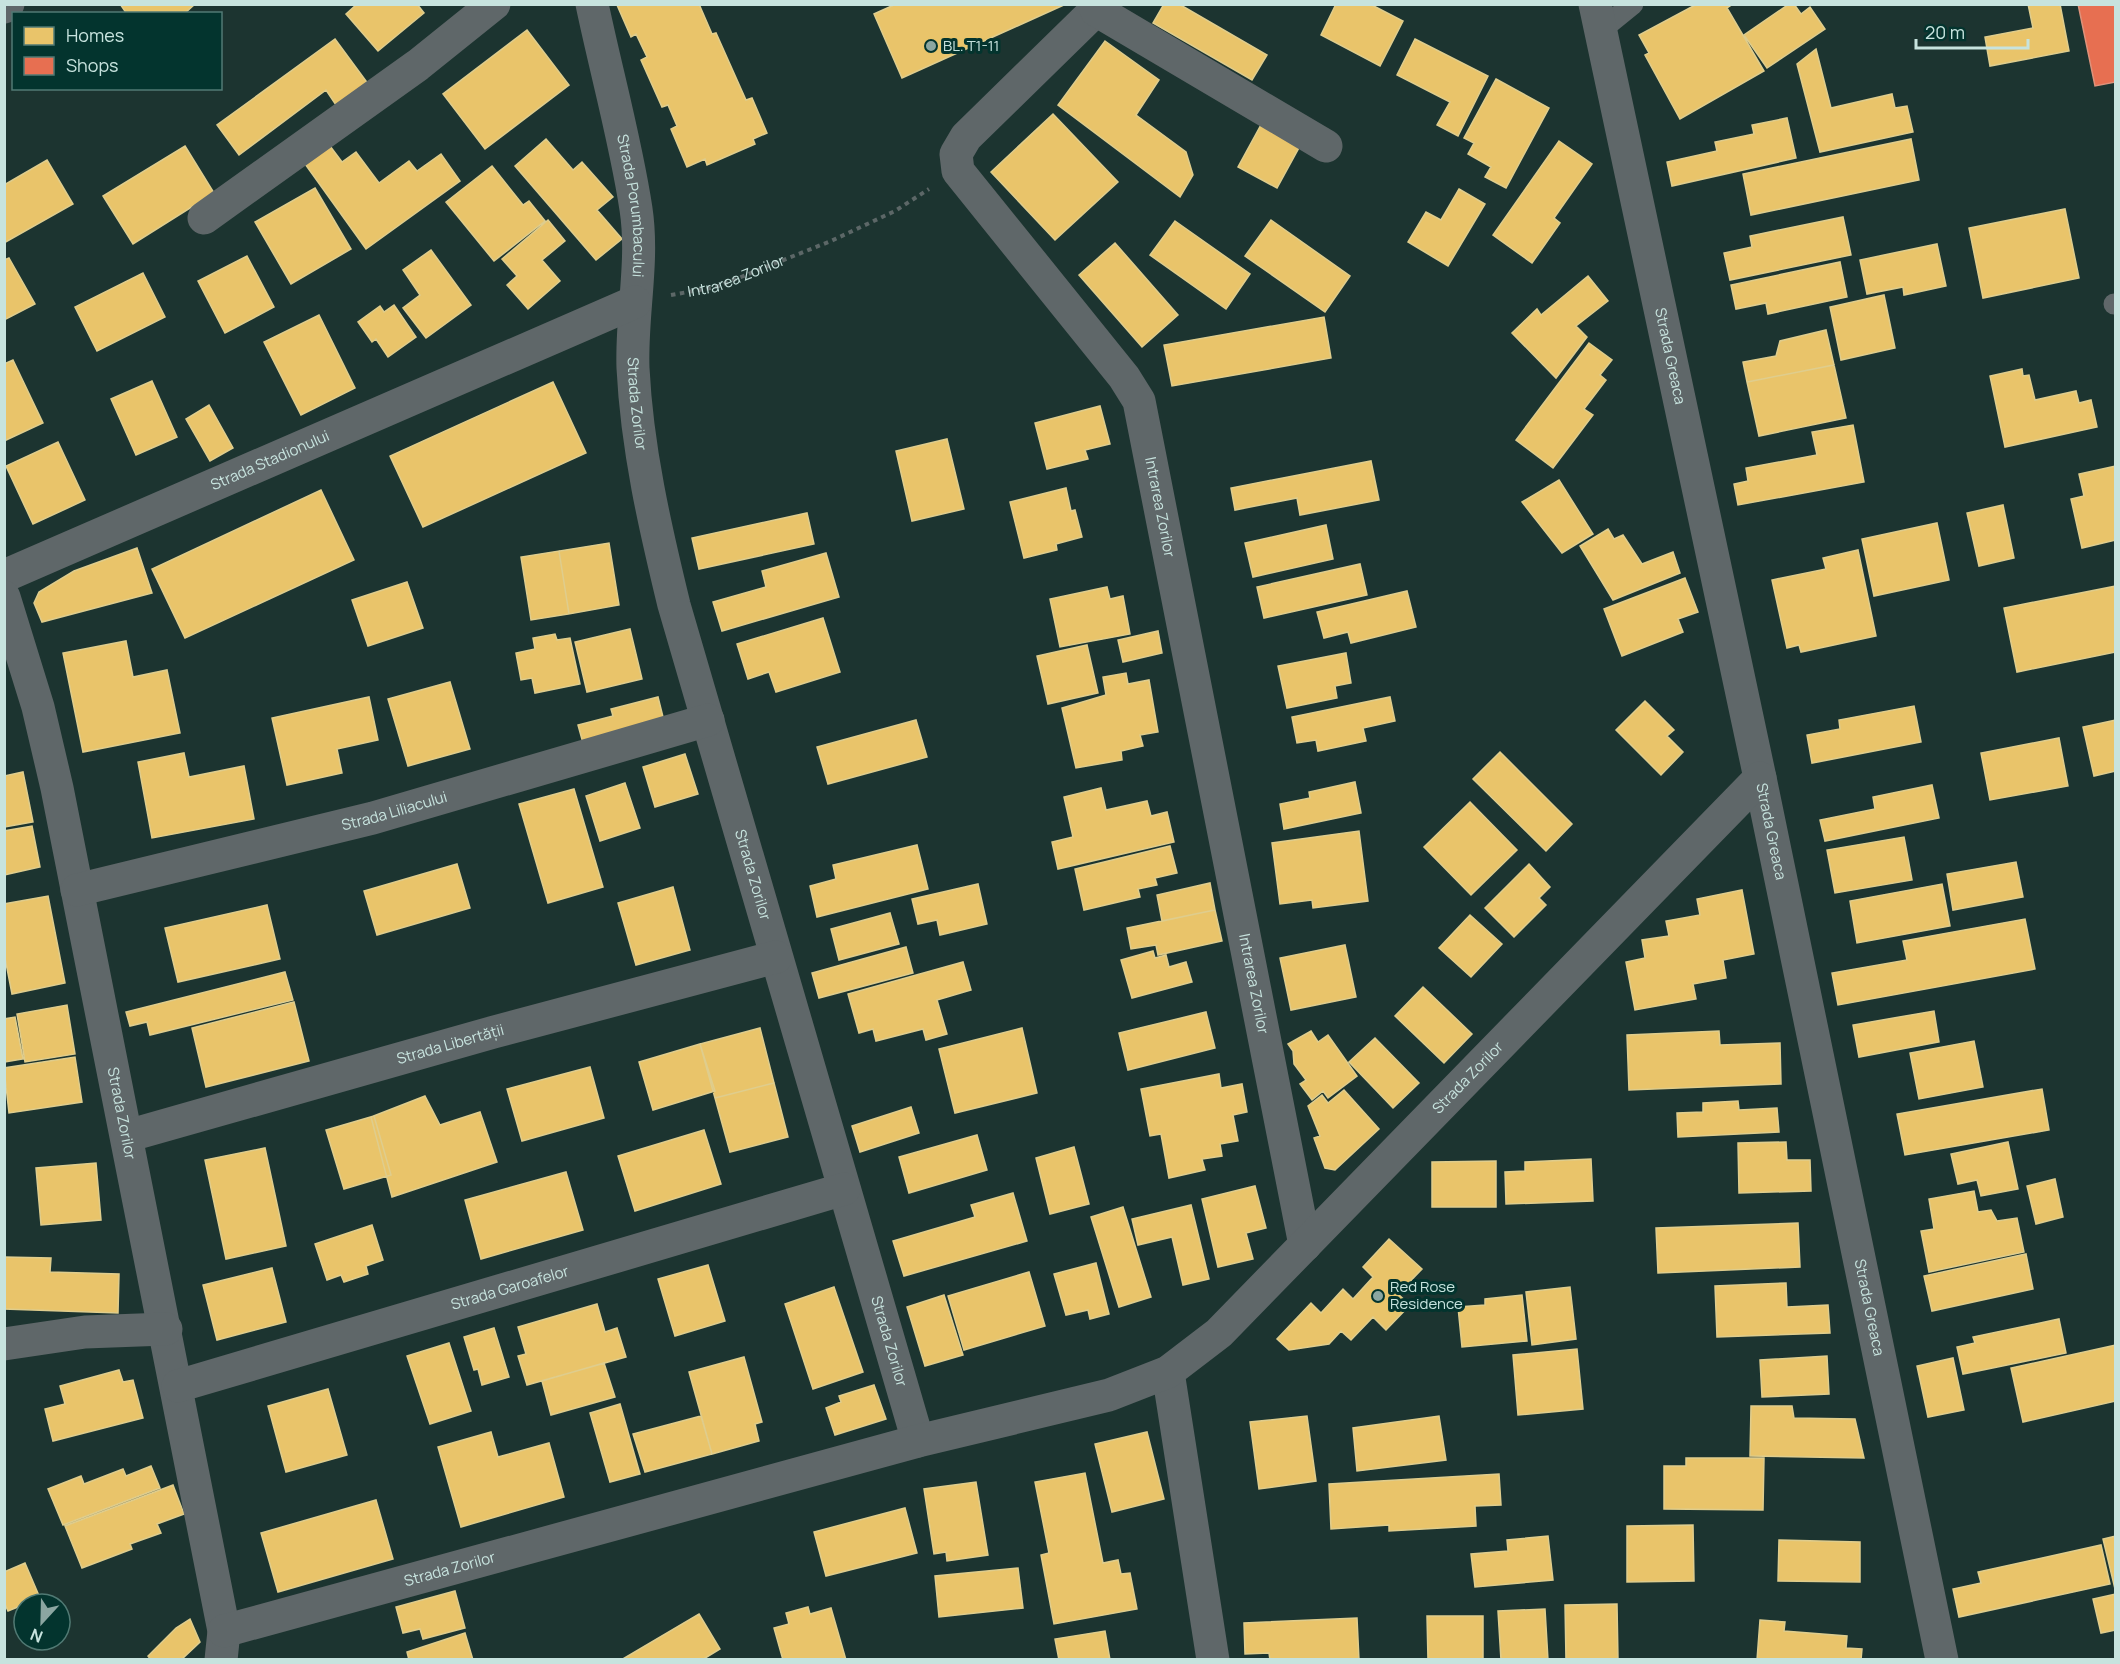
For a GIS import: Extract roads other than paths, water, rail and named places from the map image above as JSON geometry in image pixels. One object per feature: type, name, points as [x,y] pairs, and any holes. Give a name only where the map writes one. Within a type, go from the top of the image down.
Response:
[{"type":"street","points":[[204,218],[418,65],[494,4]]},
{"type":"street","name":"Strada Porumbacului","points":[[592,4],[636,210],[638,252],[635,302]]},
{"type":"street","points":[[1099,7],[1326,146]]},
{"type":"street","name":"Intrarea Zorilor","points":[[1099,7],[966,137],[956,154],[958,171],[1125,377],[1139,401],[1305,1245]]},
{"type":"street","name":"Strada Greaca","points":[[1598,17],[1760,778],[1942,1659]]},
{"type":"street","name":"Strada Stadionului","points":[[4,576],[635,302]]},
{"type":"street","name":"Strada Zorilor","points":[[635,302],[633,366],[646,481],[672,594],[918,1441]]},
{"type":"street","name":"Strada Zorilor","points":[[4,597],[38,707],[77,890],[178,1386],[222,1645],[918,1441],[1109,1395],[1168,1372],[1219,1333],[1760,778]]},
{"type":"street","name":"Strada Liliacului","points":[[77,890],[373,818],[708,720]]},
{"type":"street","name":"Strada Libertății","points":[[127,1136],[494,1032],[776,957]]},
{"type":"street","name":"Strada Garoafelor","points":[[178,1386],[844,1189]]},
{"type":"street","points":[[4,1344],[85,1332],[166,1329]]},
{"type":"street","points":[[1168,1372],[1213,1659]]},
{"type":"lane","points":[[1598,17],[1633,4]]},
{"type":"place","name":"BL. T1-11","points":[[931,46]]},
{"type":"place","name":"Red Rose Residence","points":[[1378,1296]]}]
